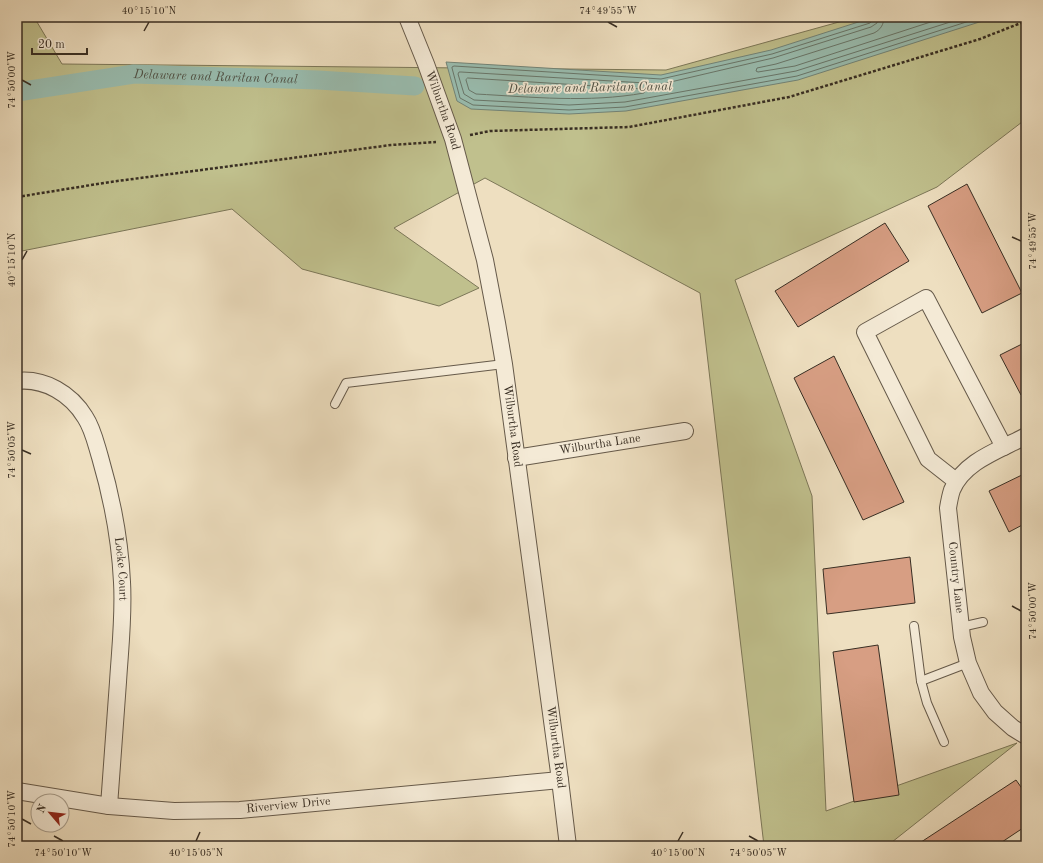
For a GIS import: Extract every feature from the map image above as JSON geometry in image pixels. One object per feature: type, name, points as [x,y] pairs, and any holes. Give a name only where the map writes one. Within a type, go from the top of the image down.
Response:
[{"type":"street","name":"Wilburtha Road","points":[[407,17],[453,138],[485,260],[504,364],[568,846]]},
{"type":"street","points":[[956,481],[928,459],[865,332],[926,298],[1004,448]]},
{"type":"street","name":"Locke Court","points":[[17,381],[24,380],[43,383],[60,391],[76,404],[86,419],[94,438],[107,482],[118,537],[122,583],[122,629],[109,806]]},
{"type":"street","name":"Wilburtha Lane","points":[[516,458],[684,431]]},
{"type":"street","name":"Country Lane","points":[[1026,436],[977,461],[966,470],[956,481],[951,492],[948,508],[962,637],[968,663],[981,693],[996,712],[1013,728],[1026,736]]},
{"type":"street","name":"Riverview Drive","points":[[17,791],[109,806],[174,811],[240,810],[560,780]]},
{"type":"lane","points":[[335,404],[346,383],[504,364]]},
{"type":"lane","points":[[961,627],[983,622]]},
{"type":"lane","points":[[914,626],[921,681],[926,704],[944,742]]},
{"type":"lane","points":[[921,681],[968,663]]},
{"type":"path","points":[[470,135],[490,131],[629,127],[789,97],[980,39],[1026,21]]},
{"type":"path","points":[[17,197],[110,182],[352,150],[433,142]]},
{"type":"green space","points":[[17,17],[34,17],[62,64],[666,70],[857,17],[1026,17],[1026,119],[937,187],[735,280],[812,496],[826,811],[1017,743],[887,846],[764,846],[700,293],[485,178],[394,228],[479,288],[439,306],[302,269],[232,209],[17,252]]},
{"type":"water","points":[[874,17],[995,17],[798,80],[626,111],[569,114],[471,109],[457,101],[446,62],[661,75],[771,50]]},
{"type":"building","points":[[967,184],[1022,293],[982,313],[928,206]]},
{"type":"building","points":[[885,223],[909,261],[798,327],[775,291]]},
{"type":"building","points":[[1026,342],[1026,393],[1021,395],[1000,355]]},
{"type":"building","points":[[834,356],[904,502],[863,520],[794,378]]},
{"type":"building","points":[[1026,473],[1026,523],[1009,532],[989,491]]},
{"type":"building","points":[[910,557],[915,603],[827,614],[823,569]]},
{"type":"building","points":[[878,645],[899,795],[854,802],[833,652]]},
{"type":"building","points":[[1016,780],[1026,794],[1026,826],[996,846],[915,846]]},
{"type":"waterway","name":"Delaware and Raritan Canal","points":[[17,92],[134,74],[318,80],[415,86]]}]
